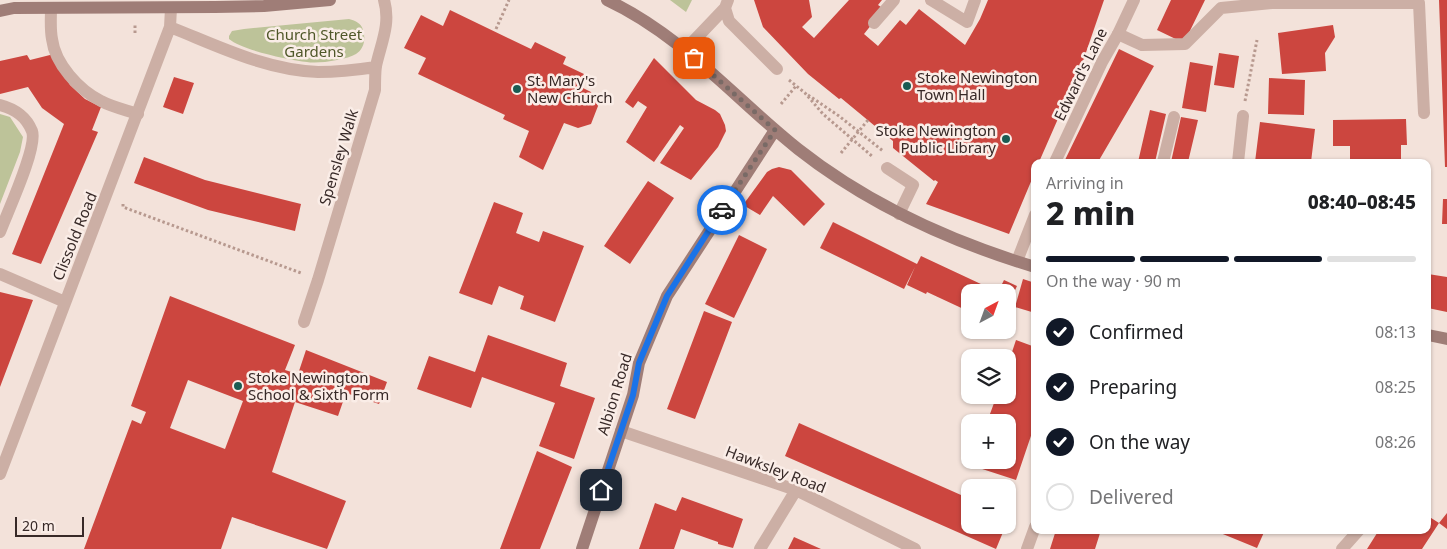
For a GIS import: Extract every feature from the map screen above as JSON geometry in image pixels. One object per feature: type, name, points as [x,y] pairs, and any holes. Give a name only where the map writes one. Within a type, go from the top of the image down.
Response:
[{"type":"main road","points":[[0,11],[14,8],[264,6],[330,0]]},
{"type":"main road","points":[[608,0],[638,16],[685,50],[775,130],[857,191],[899,214],[963,242],[1031,266]]},
{"type":"main road","name":"Albion Road","points":[[582,549],[633,395],[639,363],[667,296],[775,130]]},
{"type":"main road","points":[[1431,335],[1447,338]]},
{"type":"street","name":"Spensley Walk","points":[[304,322],[375,90],[376,67],[387,27],[384,0]]},
{"type":"street","points":[[874,23],[894,0]]},
{"type":"street","points":[[931,0],[967,22],[975,0]]},
{"type":"street","name":"Edward's Lane","points":[[1057,159],[1102,62],[1134,0]]},
{"type":"street","points":[[1118,34],[1142,45],[1185,44],[1221,8],[1272,3],[1419,3],[1424,113]]},
{"type":"street","points":[[685,50],[726,4]]},
{"type":"street","points":[[726,4],[729,21],[777,69]]},
{"type":"street","points":[[51,8],[52,41],[59,60],[71,75],[85,90],[101,101],[138,114]]},
{"type":"street","name":"Clissold Road","points":[[0,474],[170,27],[170,8]]},
{"type":"street","points":[[170,27],[243,57],[287,68],[317,72],[376,67]]},
{"type":"street","points":[[0,105],[23,115],[33,133],[30,154],[0,232]]},
{"type":"street","points":[[1238,159],[1243,116]]},
{"type":"street","points":[[1164,159],[1174,117]]},
{"type":"street","points":[[887,168],[912,185],[899,214]]},
{"type":"street","points":[[1018,261],[1031,226]]},
{"type":"street","points":[[0,274],[65,302]]},
{"type":"street","name":"Hawksley Road","points":[[621,431],[796,490],[915,549]]},
{"type":"street","points":[[760,549],[796,490]]},
{"type":"street","points":[[1027,549],[1032,534]]},
{"type":"street","points":[[1342,549],[1355,534]]},
{"type":"path","points":[[496,29],[509,0]]},
{"type":"path","points":[[134,33],[135,23]]},
{"type":"path","points":[[1243,116],[1257,40]]},
{"type":"path","points":[[777,69],[796,86],[821,102],[880,148],[894,162],[899,177]]},
{"type":"path","points":[[781,104],[796,86]]},
{"type":"path","points":[[806,93],[823,114],[887,168]]},
{"type":"path","points":[[841,153],[868,120]]},
{"type":"path","points":[[125,200],[122,207],[318,280]]},
{"type":"green space","points":[[670,0],[692,0],[686,12]]},
{"type":"green space","name":"Church Street Gardens","points":[[349,19],[358,23],[362,28],[364,33],[363,47],[356,54],[332,61],[312,62],[278,57],[244,47],[229,39],[232,31],[244,29]]},
{"type":"green space","points":[[0,114],[10,117],[23,137],[20,152],[0,204]]},
{"type":"building","points":[[754,0],[809,0],[812,17],[802,27],[814,38],[849,0],[882,0],[878,5],[884,9],[864,34],[878,46],[900,20],[906,25],[919,9],[965,45],[980,19],[988,0],[1104,0],[1082,64],[1040,159],[1031,159],[1031,182],[1009,234],[926,204],[938,182],[934,181],[893,148],[893,141],[841,98],[839,99],[808,74],[763,27]]},
{"type":"building","points":[[1171,0],[1205,0],[1184,43],[1157,30]]},
{"type":"building","points":[[1439,0],[1447,0],[1447,167],[1445,167]]},
{"type":"building","name":"St. Mary's New Church","points":[[450,10],[531,49],[535,42],[566,57],[563,64],[584,74],[579,86],[591,92],[598,106],[591,124],[578,128],[564,123],[543,170],[519,157],[529,131],[503,119],[505,115],[418,74],[426,58],[404,48],[421,15],[443,26]]},
{"type":"building","points":[[1333,25],[1335,37],[1325,53],[1326,71],[1282,74],[1278,33]]},
{"type":"building","points":[[1119,49],[1154,66],[1100,159],[1065,159]]},
{"type":"building","points":[[1219,53],[1239,56],[1234,88],[1214,85]]},
{"type":"building","points":[[54,54],[60,69],[70,85],[85,99],[101,107],[92,130],[98,132],[41,264],[12,254],[64,124],[42,108],[28,87],[0,94],[0,61],[27,55],[30,60]]},
{"type":"building","points":[[654,58],[696,100],[720,114],[725,125],[726,131],[718,147],[691,180],[660,163],[684,128],[680,125],[654,162],[626,142],[647,107],[638,101],[633,108],[625,102]]},
{"type":"building","points":[[1190,62],[1213,66],[1206,112],[1182,108]]},
{"type":"building","points":[[174,77],[194,83],[183,114],[163,107]]},
{"type":"building","points":[[1269,78],[1305,80],[1304,115],[1268,114]]},
{"type":"building","points":[[1150,110],[1166,114],[1156,159],[1139,159]]},
{"type":"building","points":[[1181,117],[1198,120],[1189,159],[1172,159]]},
{"type":"building","points":[[1406,119],[1407,145],[1401,145],[1401,159],[1350,159],[1350,146],[1333,146],[1333,120]]},
{"type":"building","points":[[1260,122],[1315,129],[1311,159],[1255,159]]},
{"type":"building","points":[[144,157],[205,180],[301,204],[295,231],[208,210],[134,183]]},
{"type":"building","points":[[779,167],[791,170],[825,204],[804,226],[773,196],[760,215],[743,205],[767,172]]},
{"type":"building","points":[[648,181],[674,198],[630,264],[604,246]]},
{"type":"building","points":[[1443,199],[1447,199],[1447,224],[1442,224]]},
{"type":"building","points":[[494,202],[523,213],[516,233],[539,242],[543,231],[584,246],[555,322],[520,309],[524,296],[499,286],[492,305],[459,293]]},
{"type":"building","points":[[833,222],[917,264],[921,256],[981,284],[961,284],[961,308],[907,285],[915,267],[904,289],[820,248]]},
{"type":"building","points":[[739,235],[767,249],[734,318],[705,304]]},
{"type":"building","points":[[1431,274],[1447,277],[1447,312],[1431,309]]},
{"type":"building","points":[[1023,279],[1031,282],[1031,312],[1016,307]]},
{"type":"building","points":[[1004,280],[1013,284],[1002,284]]},
{"type":"building","points":[[0,292],[33,300],[0,387]]},
{"type":"building","points":[[170,296],[295,345],[285,370],[298,374],[306,350],[387,382],[379,404],[346,393],[338,416],[295,402],[272,472],[346,501],[327,549],[232,517],[221,549],[84,549],[132,420],[141,424],[146,412],[131,406]],"holes":[[[188,380],[243,401],[225,449],[170,428]]]},
{"type":"building","points":[[704,311],[732,322],[695,419],[667,409]]},
{"type":"building","points":[[488,335],[567,363],[560,386],[595,398],[574,459],[539,446],[555,403],[482,377],[471,408],[417,389],[429,356],[475,372]]},
{"type":"building","points":[[1016,340],[1031,346],[1031,436],[1016,480],[982,469],[1016,469],[1016,414],[990,414],[994,404],[1016,404],[1016,349],[1013,349]]},
{"type":"building","points":[[799,423],[961,495],[961,534],[785,456]]},
{"type":"building","points":[[537,451],[572,467],[540,549],[500,549]]},
{"type":"building","points":[[682,497],[743,519],[733,548],[681,529],[674,549],[639,549],[655,503],[676,511]]},
{"type":"building","points":[[1447,513],[1447,529],[1439,523]]},
{"type":"building","points":[[1431,518],[1439,523],[1422,549],[1367,549],[1376,534],[1431,534]]},
{"type":"building","points":[[962,534],[1002,534],[996,549]]},
{"type":"building","points":[[1055,534],[1100,534],[1095,549],[1050,549]]},
{"type":"building","points":[[1223,534],[1263,534],[1257,548]]},
{"type":"building","points":[[794,537],[821,549],[788,549]]},
{"type":"way so far","points":[[694,58],[775,130],[722,210]]},
{"type":"place","name":"Stoke Newington Town Hall","points":[[907,86]]},
{"type":"place","name":"St. Mary's New Church","points":[[517,89]]},
{"type":"place","name":"Stoke Newington Public Library","points":[[1006,139]]},
{"type":"place","name":"Stoke Newington School & Sixth Form","points":[[238,386]]},
{"type":"route","points":[[601,490],[633,395],[639,363],[667,296],[722,210]]}]
